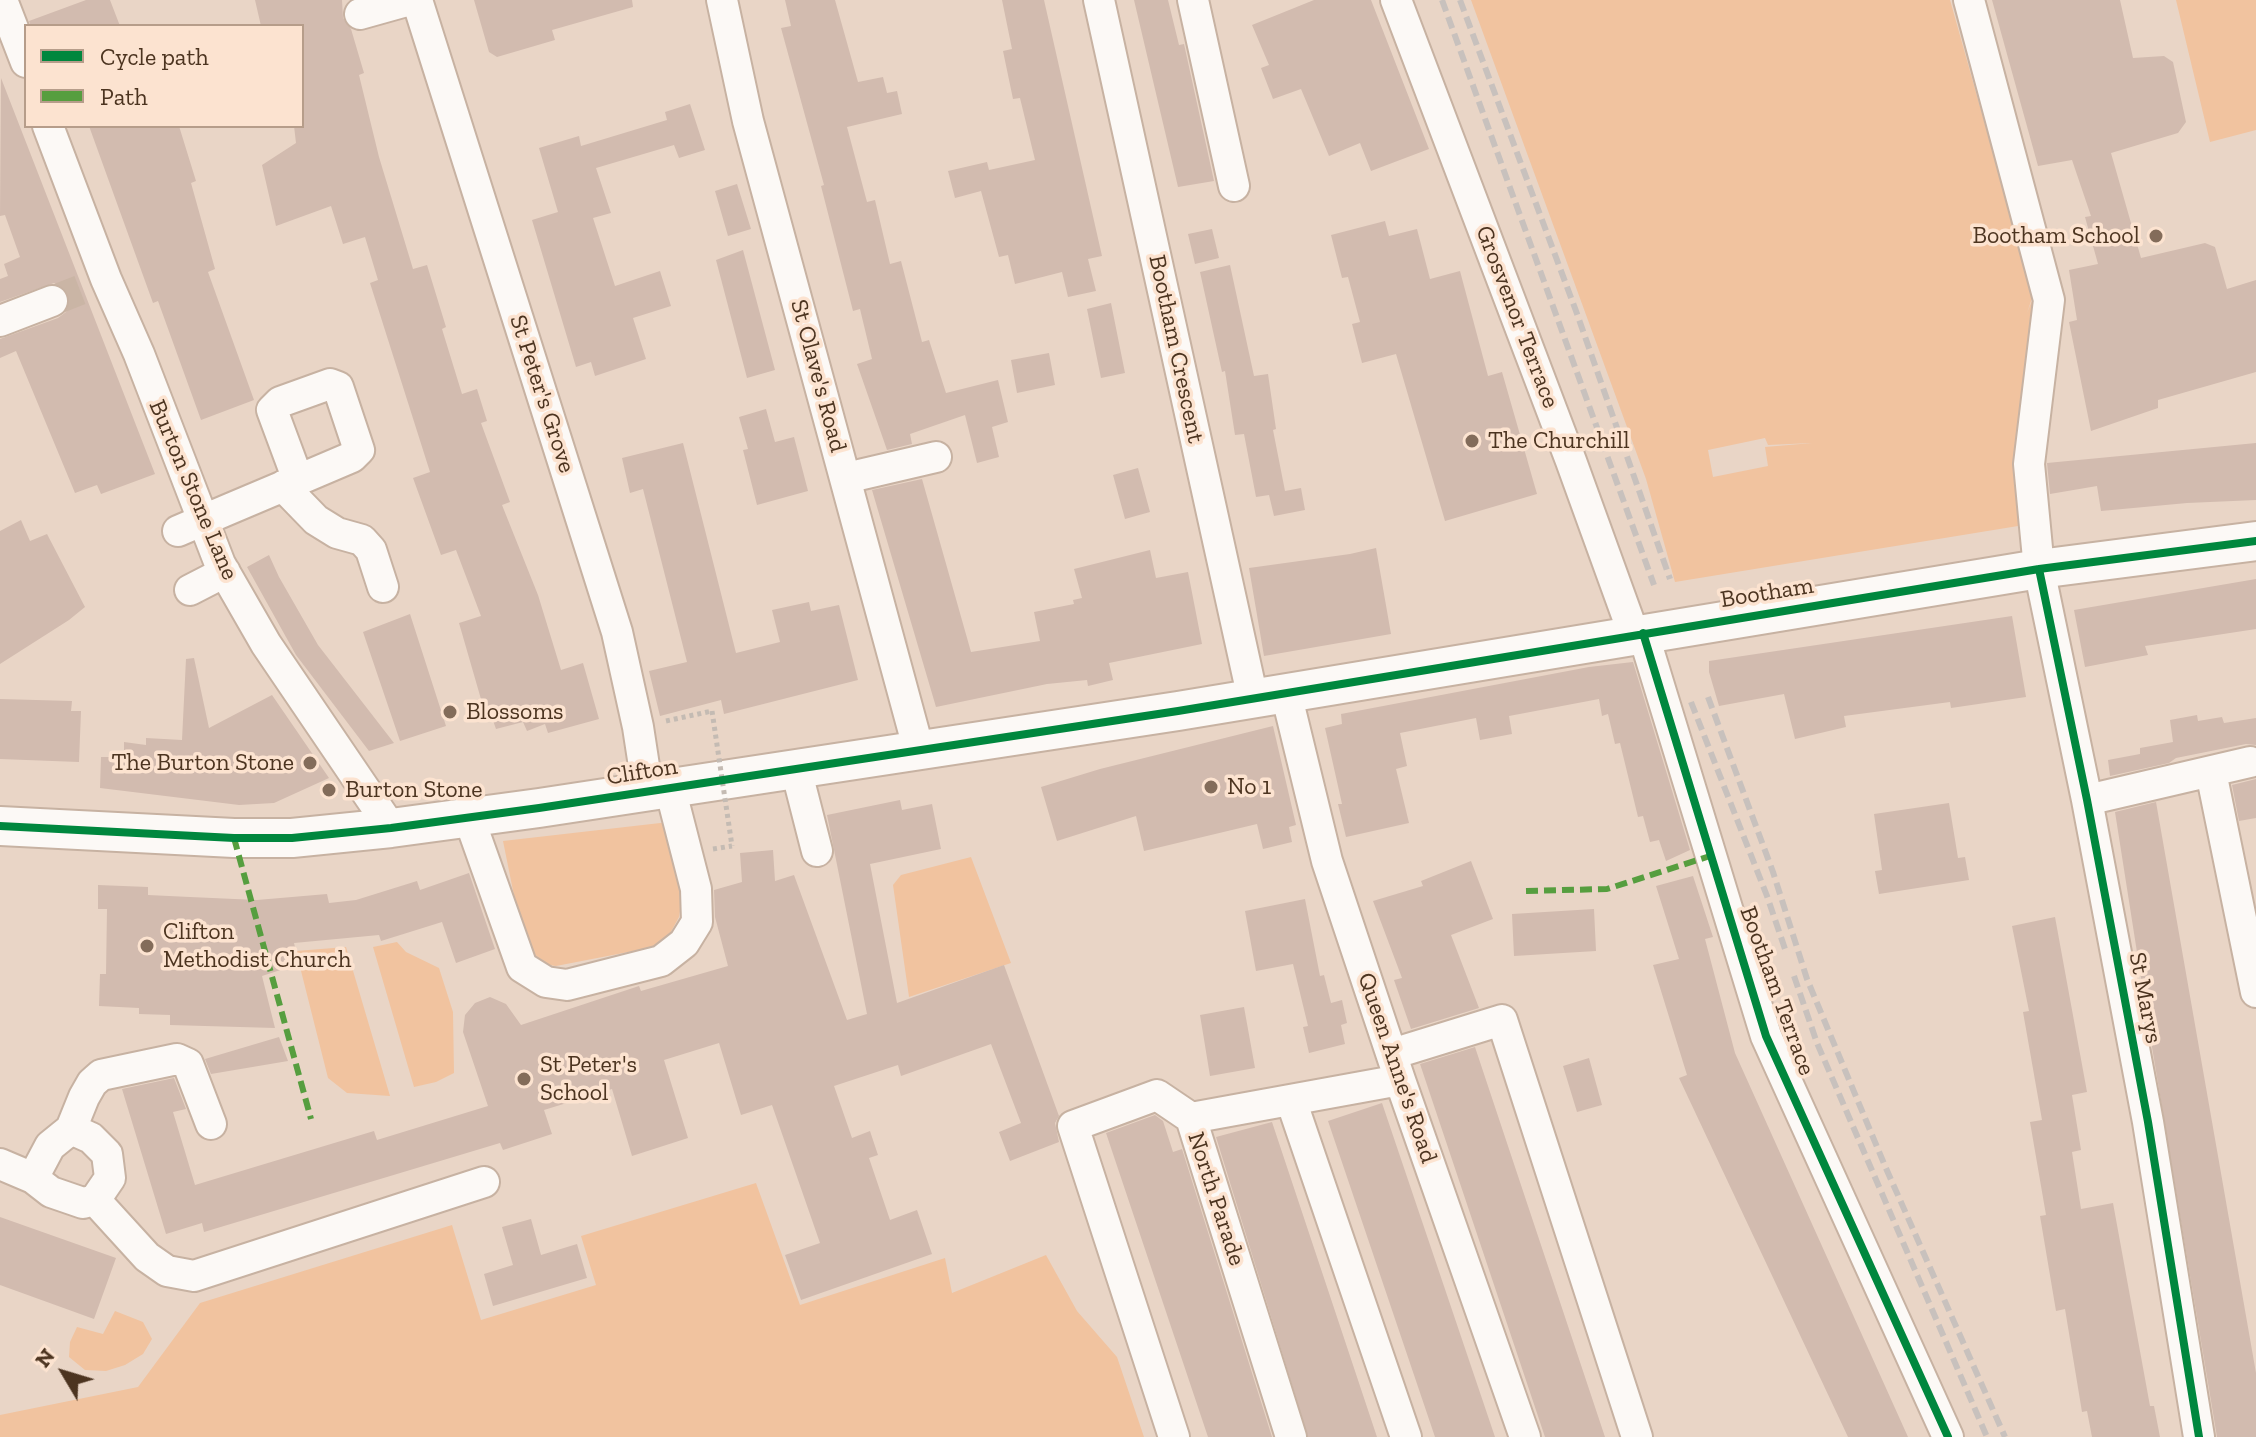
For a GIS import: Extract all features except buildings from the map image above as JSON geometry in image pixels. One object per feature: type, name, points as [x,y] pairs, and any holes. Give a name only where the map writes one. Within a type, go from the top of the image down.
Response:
[{"type":"main road","name":"Bootham","points":[[1269,696],[2039,569],[2256,541]]},
{"type":"main road","name":"Clifton","points":[[0,826],[234,838],[292,838],[391,828],[1269,696]]},
{"type":"street","points":[[360,14],[410,0]]},
{"type":"street","name":"St Peter's Grove","points":[[417,0],[617,632],[638,727],[696,889],[697,922],[684,943],[661,961],[567,985],[546,982],[522,967],[469,818]]},
{"type":"street","name":"St Olave's Road","points":[[722,0],[748,121],[919,751]]},
{"type":"street","name":"Bootham Crescent","points":[[1099,0],[1269,696]]},
{"type":"street","points":[[1193,0],[1234,186]]},
{"type":"street","name":"Grosvenor Terrace","points":[[1396,0],[1638,634]]},
{"type":"street","name":"St Marys","points":[[1969,0],[2049,300],[2029,464],[2039,569],[2087,800],[2148,1122],[2199,1437]]},
{"type":"street","points":[[4,14],[24,58]]},
{"type":"street","name":"Burton Stone Lane","points":[[49,128],[95,284],[139,354],[190,526],[225,572],[266,644],[391,828]]},
{"type":"street","points":[[0,321],[52,301]]},
{"type":"street","points":[[846,478],[936,457]]},
{"type":"street","points":[[190,526],[290,483],[316,520],[337,533],[362,540],[371,550],[383,587]]},
{"type":"street","points":[[190,590],[225,572]]},
{"type":"street","name":"Bootham Terrace","points":[[1638,634],[1766,1036],[1948,1437]]},
{"type":"street","name":"Queen Anne's Road","points":[[1269,696],[1525,1437]]},
{"type":"street","points":[[2087,800],[2250,762]]},
{"type":"street","points":[[796,769],[817,851]]},
{"type":"street","points":[[2211,772],[2256,992]]},
{"type":"street","name":"North Parade","points":[[1291,1437],[1191,1118],[1291,1100],[1396,1067],[1502,1020],[1637,1437]]},
{"type":"street","points":[[33,1178],[50,1146],[71,1129],[84,1097],[101,1075],[177,1059],[188,1064],[211,1124]]},
{"type":"street","points":[[1174,1437],[1073,1126],[1157,1095],[1191,1118]]},
{"type":"street","points":[[1291,1100],[1406,1437]]},
{"type":"street","points":[[0,1164],[33,1178],[51,1192],[83,1203],[95,1200],[110,1178],[107,1154],[91,1138],[71,1129]]},
{"type":"street","points":[[95,1200],[147,1257],[167,1271],[194,1276],[484,1182]]},
{"type":"path","points":[[663,722],[712,711],[732,846]]},
{"type":"shaded area","points":[[1471,0],[1950,0],[2033,295],[2027,313],[2035,293],[2018,526],[1675,582],[1646,479]],"holes":[[[1765,438],[1768,445],[1812,443],[1765,447],[1768,466],[1713,477],[1708,450]]]},
{"type":"shaded area","points":[[2176,0],[2256,0],[2256,130],[2210,142]]},
{"type":"shaded area","points":[[669,822],[682,900],[679,917],[667,939],[654,947],[556,966],[548,965],[530,951],[522,935],[503,841]]},
{"type":"shaded area","points":[[971,857],[1011,963],[909,997],[893,885],[901,875]]},
{"type":"shaded area","points":[[397,942],[406,952],[439,968],[453,1012],[454,1073],[436,1082],[414,1087],[373,947]]},
{"type":"shaded area","points":[[346,947],[390,1096],[347,1093],[328,1078],[296,951]]},
{"type":"shaded area","points":[[756,1183],[800,1305],[945,1258],[952,1293],[1046,1255],[1077,1311],[1117,1357],[1144,1437],[0,1437],[0,1415],[138,1387],[200,1303],[452,1225],[481,1320],[596,1285],[581,1236]]},
{"type":"shaded area","points":[[115,1311],[143,1322],[152,1339],[143,1354],[125,1365],[106,1371],[85,1370],[69,1357],[70,1342],[77,1327],[103,1334]]},
{"type":"tunnel","points":[[52,301],[85,288]]},
{"type":"railway","points":[[1442,0],[1654,585]]},
{"type":"railway","points":[[1460,0],[1576,311],[1670,579]]},
{"type":"railway","points":[[1708,697],[1773,872],[1807,979],[1885,1166],[2005,1437]]},
{"type":"railway","points":[[1691,702],[1785,949]]},
{"type":"railway","points":[[1794,976],[1817,1043],[1987,1437]]},
{"type":"marked path","points":[[234,838],[311,1119]]},
{"type":"marked path","points":[[1526,891],[1607,889],[1710,856]]},
{"type":"cycle path","points":[[0,826],[234,838],[292,838],[391,828],[1178,711],[2039,569],[2256,541]]},
{"type":"cycle path","points":[[2039,569],[2087,800],[2148,1122],[2199,1437]]},
{"type":"cycle path","points":[[1643,633],[1766,1036],[1948,1437]]},
{"type":"place","name":"Bootham School","points":[[2156,236]]},
{"type":"place","name":"The Churchill","points":[[1472,441]]},
{"type":"place","name":"Blossoms","points":[[450,712]]},
{"type":"place","name":"The Burton Stone","points":[[310,763]]},
{"type":"place","name":"No 1","points":[[1211,787]]},
{"type":"place","name":"Burton Stone","points":[[329,790]]},
{"type":"place","name":"Clifton Methodist Church","points":[[147,946]]},
{"type":"place","name":"St Peter's School","points":[[524,1079]]}]
